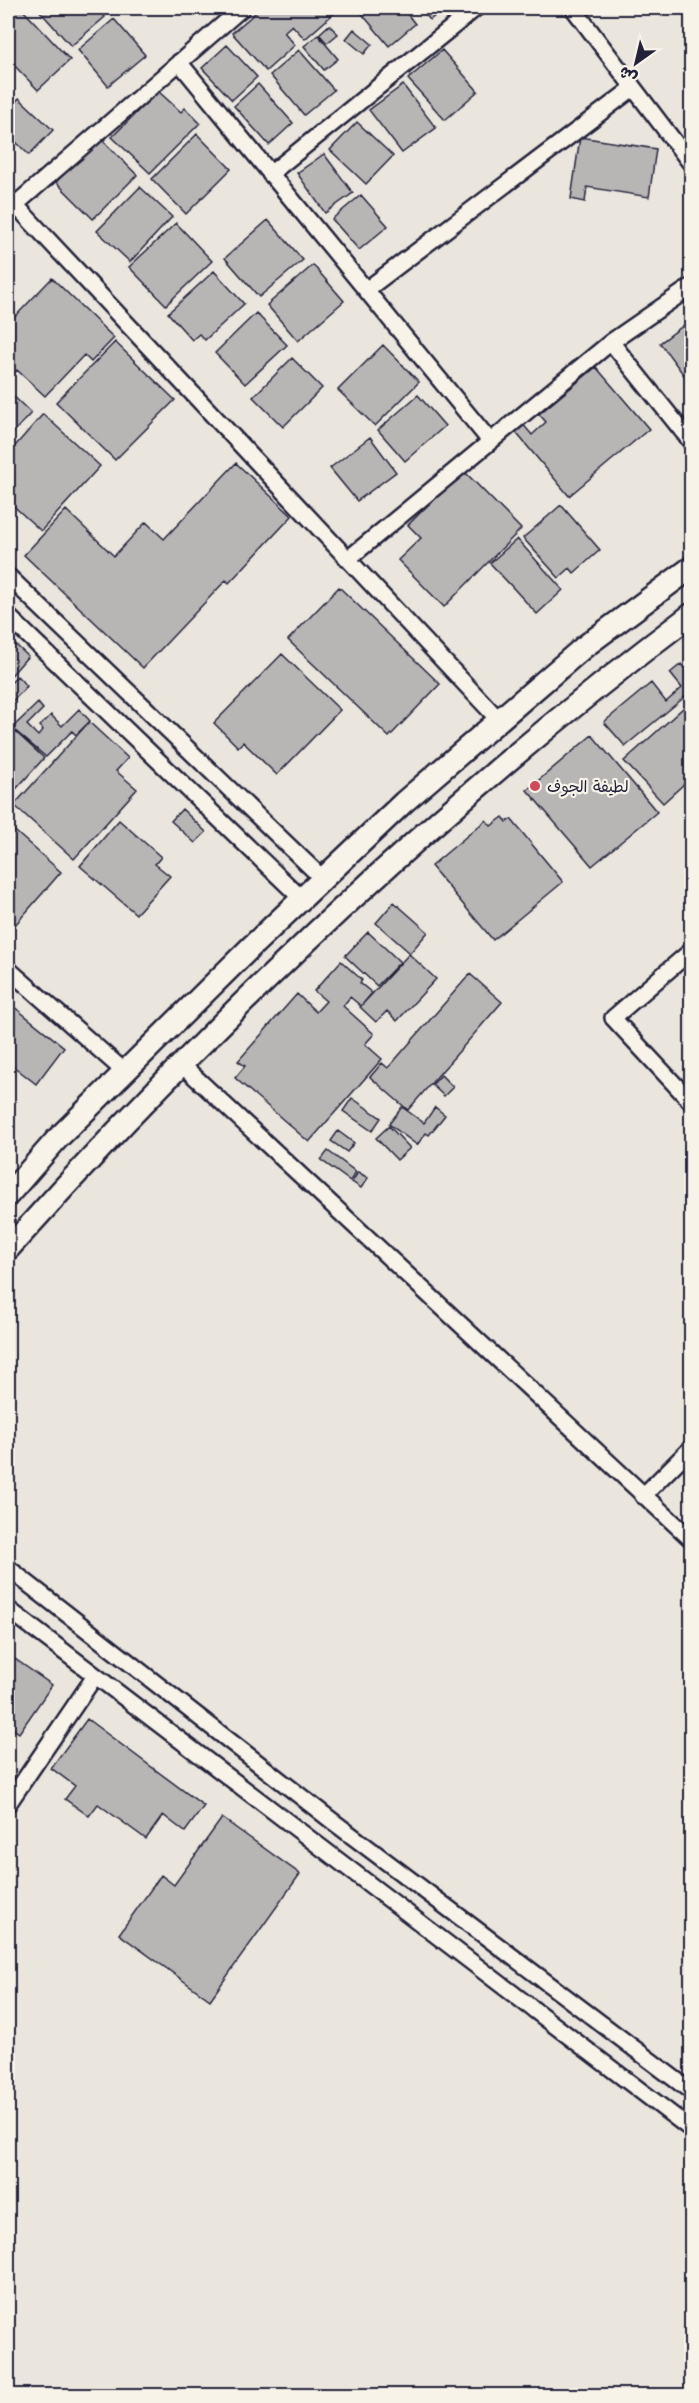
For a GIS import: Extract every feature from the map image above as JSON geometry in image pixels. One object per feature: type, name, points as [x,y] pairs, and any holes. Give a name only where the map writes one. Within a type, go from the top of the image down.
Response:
[{"type":"street","points":[[242,8],[11,201],[498,719]]},
{"type":"street","points":[[270,174],[476,8]]},
{"type":"street","points":[[573,8],[692,165]]},
{"type":"street","points":[[179,62],[490,441]]},
{"type":"street","points":[[366,290],[633,88]]},
{"type":"street","points":[[348,559],[611,342],[692,286]]},
{"type":"street","points":[[611,342],[692,443]]},
{"type":"street","points":[[8,1195],[57,1139],[322,878],[498,719],[584,647],[692,567]]},
{"type":"street","points":[[8,576],[322,878]]},
{"type":"street","points":[[8,1249],[83,1165],[181,1064],[349,901],[603,681],[692,614]]},
{"type":"street","points":[[8,616],[301,898]]},
{"type":"street","points":[[692,950],[613,1018],[692,1103]]},
{"type":"street","points":[[8,969],[125,1072]]},
{"type":"street","points":[[181,1064],[692,1540]]},
{"type":"street","points":[[644,1496],[692,1447]]},
{"type":"street","points":[[8,1568],[331,1820],[692,2092]]},
{"type":"street","points":[[8,1609],[692,2130]]},
{"type":"street","points":[[8,1804],[95,1676]]},
{"type":"building","points":[[11,8],[21,8],[70,60],[38,90],[8,59],[8,11]]},
{"type":"building","points":[[37,8],[97,8],[105,17],[71,46]]},
{"type":"building","points":[[261,8],[340,8],[305,39],[292,25],[284,32],[295,45],[266,71],[232,33]]},
{"type":"building","points":[[357,8],[412,8],[414,10],[408,15],[415,24],[389,46]]},
{"type":"building","points":[[431,8],[444,8],[430,20],[424,13]]},
{"type":"building","points":[[114,19],[145,55],[108,86],[78,50]]},
{"type":"building","points":[[329,25],[338,34],[327,43],[319,34]]},
{"type":"building","points":[[354,29],[372,44],[364,54],[346,39]]},
{"type":"building","points":[[318,35],[338,59],[324,70],[304,46]]},
{"type":"building","points":[[227,45],[257,77],[232,100],[202,68]]},
{"type":"building","points":[[299,50],[334,90],[304,115],[270,75]]},
{"type":"building","points":[[442,50],[478,91],[445,120],[408,79]]},
{"type":"building","points":[[258,84],[293,123],[269,145],[234,106]]},
{"type":"building","points":[[403,85],[436,128],[402,153],[369,110]]},
{"type":"building","points":[[158,91],[181,112],[185,108],[200,123],[150,173],[112,137]]},
{"type":"building","points":[[19,98],[53,130],[29,155],[8,134],[8,110]]},
{"type":"building","points":[[357,122],[393,156],[366,184],[330,150]]},
{"type":"building","points":[[197,134],[231,169],[186,214],[152,179]]},
{"type":"building","points":[[580,137],[656,149],[649,197],[587,187],[585,202],[571,199]]},
{"type":"building","points":[[100,138],[137,175],[93,219],[56,182]]},
{"type":"building","points":[[324,154],[353,193],[325,213],[297,173]]},
{"type":"building","points":[[140,187],[172,217],[130,262],[97,231]]},
{"type":"building","points":[[361,195],[388,226],[359,250],[332,219]]},
{"type":"building","points":[[268,220],[303,260],[259,297],[225,258]]},
{"type":"building","points":[[176,223],[212,261],[166,305],[129,267]]},
{"type":"building","points":[[313,265],[344,301],[298,341],[267,305]]},
{"type":"building","points":[[214,271],[244,304],[205,340],[199,334],[192,340],[168,313]]},
{"type":"building","points":[[52,278],[114,338],[91,362],[84,355],[45,396],[17,370],[8,380],[8,324]]},
{"type":"building","points":[[256,313],[287,345],[245,384],[215,353]]},
{"type":"building","points":[[692,319],[692,386],[660,343]]},
{"type":"building","points":[[115,342],[175,400],[115,460],[56,402]]},
{"type":"building","points":[[383,345],[419,382],[375,426],[338,390]]},
{"type":"building","points":[[292,358],[322,388],[283,427],[253,397]]},
{"type":"building","points":[[596,367],[649,429],[569,496],[513,429],[521,422],[532,435],[546,422],[539,414]]},
{"type":"building","points":[[8,391],[31,413],[8,438]]},
{"type":"building","points":[[418,395],[445,426],[405,461],[378,430]]},
{"type":"building","points":[[43,414],[100,466],[41,531],[8,501],[8,454]]},
{"type":"building","points":[[370,437],[396,472],[357,501],[330,468]]},
{"type":"building","points":[[236,463],[292,516],[229,583],[226,580],[143,668],[24,555],[66,510],[114,556],[146,522],[164,539]]},
{"type":"building","points":[[463,470],[521,529],[444,607],[398,560],[421,538],[408,525]]},
{"type":"building","points":[[561,505],[600,550],[574,573],[570,568],[559,578],[523,538]]},
{"type":"building","points":[[517,539],[563,590],[537,614],[490,563]]},
{"type":"building","points":[[339,587],[440,684],[389,737],[288,640]]},
{"type":"building","points":[[8,638],[28,656],[8,679]]},
{"type":"building","points":[[282,654],[340,710],[277,775],[243,742],[238,747],[214,723]]},
{"type":"building","points":[[681,664],[692,678],[692,691],[625,746],[604,722],[651,683],[666,702],[682,688],[670,673]]},
{"type":"building","points":[[17,676],[27,686],[8,706],[8,686]]},
{"type":"building","points":[[692,700],[692,791],[684,784],[663,803],[624,761]]},
{"type":"building","points":[[38,703],[43,709],[27,725],[38,736],[43,730],[40,726],[51,715],[62,726],[79,709],[90,721],[76,735],[72,731],[46,757],[12,728]]},
{"type":"building","points":[[89,722],[128,758],[116,771],[137,789],[74,859],[14,805]]},
{"type":"building","points":[[8,725],[44,758],[8,798]]},
{"type":"building","points":[[592,735],[657,812],[592,866],[527,790]]},
{"type":"building","points":[[182,809],[206,832],[195,843],[171,821]]},
{"type":"building","points":[[503,817],[507,822],[511,819],[563,882],[493,940],[431,866],[486,820],[491,826]]},
{"type":"building","points":[[119,820],[161,857],[155,864],[170,876],[136,914],[80,866]]},
{"type":"building","points":[[8,825],[61,872],[9,932],[8,930]]},
{"type":"building","points":[[394,902],[428,932],[410,953],[376,923]]},
{"type":"building","points":[[368,932],[400,962],[377,986],[345,956]]},
{"type":"building","points":[[409,954],[436,979],[397,1021],[387,1011],[376,1022],[360,1007]]},
{"type":"building","points":[[341,961],[362,980],[360,983],[372,993],[361,1006],[350,997],[343,1006],[374,1034],[365,1044],[382,1059],[309,1142],[235,1078],[245,1066],[238,1061],[297,994],[316,1012],[326,1001],[314,991]]},
{"type":"building","points":[[470,974],[502,1002],[408,1110],[370,1077],[382,1063],[388,1068]]},
{"type":"building","points":[[8,1002],[64,1047],[36,1084],[8,1062]]},
{"type":"building","points":[[441,1075],[453,1087],[444,1096],[432,1085]]},
{"type":"building","points":[[352,1098],[381,1118],[372,1131],[343,1111]]},
{"type":"building","points":[[402,1107],[424,1123],[435,1107],[445,1115],[429,1135],[426,1133],[417,1145],[389,1124]]},
{"type":"building","points":[[389,1126],[410,1148],[397,1160],[376,1138]]},
{"type":"building","points":[[338,1131],[354,1143],[347,1152],[331,1141]]},
{"type":"building","points":[[328,1151],[356,1172],[350,1181],[321,1160]]},
{"type":"building","points":[[358,1172],[368,1178],[361,1188],[352,1182]]},
{"type":"building","points":[[8,1654],[52,1685],[19,1733],[8,1725]]},
{"type":"building","points":[[87,1719],[204,1806],[185,1832],[163,1815],[146,1839],[98,1804],[89,1816],[65,1799],[75,1786],[51,1768]]},
{"type":"building","points":[[222,1818],[300,1874],[210,2000],[119,1934],[161,1875],[174,1885]]},
{"type":"place","name":"لطيفة الجوف","points":[[535,786]]}]
